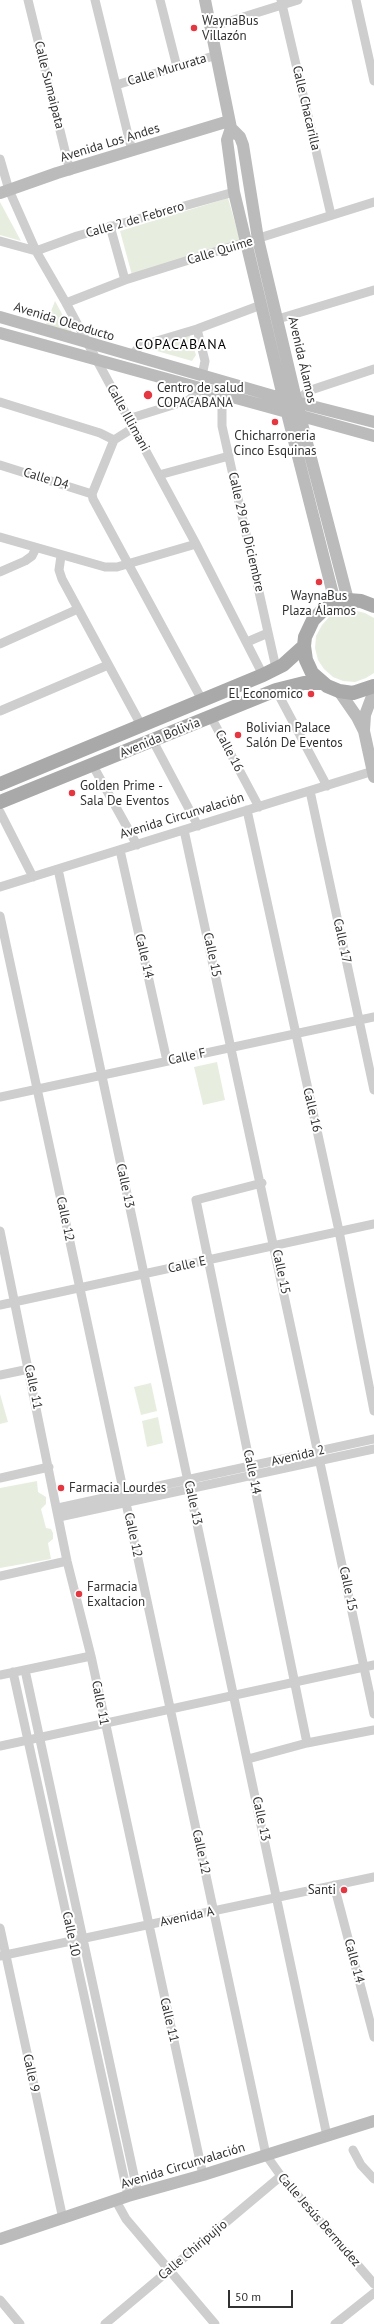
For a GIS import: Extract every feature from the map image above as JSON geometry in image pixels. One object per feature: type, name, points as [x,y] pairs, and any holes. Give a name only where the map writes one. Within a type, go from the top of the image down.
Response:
[{"type":"main road","points":[[374,606],[361,601],[341,601],[323,609],[313,620],[307,632],[304,646],[309,667],[322,683],[339,691],[353,693],[374,686]]},
{"type":"main road","name":"Avenida Bolivia","points":[[0,784],[263,675],[294,658],[304,646]]},
{"type":"main road","name":"Avenida Bolivia","points":[[0,802],[276,690],[296,685],[322,683]]},
{"type":"street","name":"Calle Sumaipata","points":[[28,0],[70,171]]},
{"type":"street","points":[[95,0],[132,152]]},
{"type":"street","points":[[160,0],[177,67]]},
{"type":"street","name":"Avenida Álamos","points":[[205,0],[230,125],[227,140],[234,192],[284,399],[286,413],[341,601]]},
{"type":"street","points":[[211,27],[281,2],[298,0]]},
{"type":"street","points":[[356,0],[374,81]]},
{"type":"street","name":"Calle Chacarilla","points":[[281,2],[331,215]]},
{"type":"street","name":"Calle Mururata","points":[[116,85],[217,55]]},
{"type":"street","name":"Avenida Los Andes","points":[[4,191],[132,152],[230,125]]},
{"type":"street","name":"Avenida Álamos","points":[[230,125],[240,137],[242,145],[258,239],[298,402],[341,601]]},
{"type":"street","name":"Calle Illimani","points":[[0,159],[4,191],[89,344],[196,544],[263,675]]},
{"type":"street","name":"Calle 2 de Febrero","points":[[36,251],[110,226],[234,192]]},
{"type":"street","name":"Calle Quime","points":[[66,303],[125,280],[374,202]]},
{"type":"street","points":[[110,226],[125,280]]},
{"type":"street","points":[[0,241],[36,251]]},
{"type":"street","points":[[278,319],[374,290]]},
{"type":"street","points":[[131,356],[140,346],[197,329],[261,305]]},
{"type":"street","name":"Avenida Oleoducto","points":[[0,317],[202,376],[374,422]]},
{"type":"street","points":[[197,329],[205,361],[202,376]]},
{"type":"street","name":"Avenida Oleoducto","points":[[0,333],[374,436]]},
{"type":"street","points":[[298,402],[308,391],[374,369]]},
{"type":"street","points":[[128,419],[178,405],[194,396],[198,388]]},
{"type":"street","name":"Calle 29 de Diciembre","points":[[222,395],[221,414],[229,456],[276,668]]},
{"type":"street","points":[[0,402],[100,433],[114,440]]},
{"type":"street","points":[[133,428],[114,440],[92,494],[96,507],[202,700]]},
{"type":"street","points":[[159,475],[229,456]]},
{"type":"street","name":"Calle D4","points":[[0,465],[92,494]]},
{"type":"street","points":[[0,537],[61,556],[104,567],[128,564],[196,544]]},
{"type":"street","points":[[0,572],[25,561],[32,556],[36,548]]},
{"type":"street","points":[[61,556],[59,570],[62,579],[141,725]]},
{"type":"street","points":[[0,644],[78,609]]},
{"type":"street","points":[[246,642],[268,633]]},
{"type":"street","points":[[0,711],[108,665]]},
{"type":"street","points":[[276,690],[327,786]]},
{"type":"street","points":[[339,691],[357,717],[364,731],[371,752],[373,774]]},
{"type":"street","points":[[364,731],[365,715],[374,691]]},
{"type":"street","name":"Calle 16","points":[[211,717],[259,807]]},
{"type":"street","points":[[153,741],[198,826]]},
{"type":"street","points":[[92,764],[137,845]]},
{"type":"street","name":"Avenida Circunvalación","points":[[0,887],[247,810],[373,774]]},
{"type":"street","name":"Calle 17","points":[[310,791],[374,1090]]},
{"type":"street","name":"Calle 16","points":[[247,810],[339,1232],[374,1410]]},
{"type":"street","points":[[0,812],[33,877]]},
{"type":"street","name":"Calle 15","points":[[184,830],[233,1048],[320,1456],[369,1666],[374,1714]]},
{"type":"street","name":"Calle 14","points":[[120,850],[167,1061]]},
{"type":"street","name":"Calle 13","points":[[58,869],[328,2136]]},
{"type":"street","name":"Calle 12","points":[[0,916],[266,2155]]},
{"type":"street","name":"Calle F","points":[[0,1096],[103,1076],[374,1017]]},
{"type":"street","name":"Calle 14","points":[[262,1183],[196,1200],[307,1743]]},
{"type":"street","name":"Calle E","points":[[0,1305],[374,1224]]},
{"type":"street","name":"Calle 11","points":[[0,1231],[68,1561],[91,1656],[104,1723],[203,2175]]},
{"type":"street","points":[[0,1375],[29,1369]]},
{"type":"street","name":"Avenida 2","points":[[58,1512],[126,1502],[189,1485],[320,1456],[374,1439]]},
{"type":"street","name":"Avenida 2","points":[[320,1456],[374,1449]]},
{"type":"street","points":[[0,1478],[49,1467]]},
{"type":"street","name":"Avenida 2","points":[[58,1512],[124,1493],[189,1485]]},
{"type":"street","points":[[0,1576],[68,1561]]},
{"type":"street","points":[[0,1675],[91,1656]]},
{"type":"street","points":[[0,1746],[40,1736],[234,1696],[369,1666]]},
{"type":"street","name":"Calle 10","points":[[25,1670],[83,1939],[133,2195]]},
{"type":"street","name":"Calle 10","points":[[13,1672],[29,1739],[72,1942],[133,2195]]},
{"type":"street","points":[[248,1759],[307,1743],[374,1730]]},
{"type":"street","name":"Avenida A","points":[[3,1956],[148,1926],[374,1876]]},
{"type":"street","name":"Calle 14","points":[[334,1885],[374,2037]]},
{"type":"street","name":"Calle 9","points":[[0,1928],[3,1956],[63,2219]]},
{"type":"street","name":"Avenida Circunvalación","points":[[0,2239],[133,2195],[203,2175],[374,2121]]},
{"type":"street","points":[[353,2150],[361,2165],[374,2179]]},
{"type":"street","name":"Calle Jesús Bermudez","points":[[266,2155],[281,2176],[374,2284]]},
{"type":"street","name":"Calle Chiripujio","points":[[105,2324],[281,2176]]},
{"type":"street","points":[[116,2201],[126,2219],[215,2324]]},
{"type":"street","points":[[335,2324],[374,2293]]},
{"type":"street","points":[[0,2300],[20,2324]]},
{"type":"shaded area","points":[[228,198],[240,240],[132,275],[120,231]]},
{"type":"shaded area","points":[[0,202],[21,241],[0,235]]},
{"type":"shaded area","points":[[55,301],[73,334],[46,324]]},
{"type":"shaded area","points":[[189,333],[196,355],[192,361],[150,349]]},
{"type":"shaded area","points":[[353,610],[365,613],[374,618],[374,673],[355,682],[343,681],[333,677],[324,669],[318,660],[315,648],[316,636],[322,625],[330,616],[341,611]]},
{"type":"shaded area","points":[[217,1062],[225,1100],[203,1105],[194,1067]]},
{"type":"shaded area","points":[[151,1383],[157,1411],[141,1415],[134,1387]]},
{"type":"shaded area","points":[[0,1394],[8,1422],[0,1424]]},
{"type":"shaded area","points":[[158,1417],[163,1443],[147,1447],[142,1421]]},
{"type":"shaded area","points":[[37,1481],[38,1492],[46,1497],[46,1504],[41,1509],[46,1528],[51,1529],[53,1533],[53,1539],[48,1543],[51,1559],[0,1568],[0,1488]]},
{"type":"place","name":"WaynaBus Villazón","points":[[194,28]]},
{"type":"place","name":"Centro de salud COPACABANA","points":[[148,395]]},
{"type":"place","name":"Chicharroneria Cinco Esquinas","points":[[275,422]]},
{"type":"place","name":"WaynaBus Plaza Álamos","points":[[319,582]]},
{"type":"place","name":"El Economico","points":[[311,694]]},
{"type":"place","name":"Bolivian Palace Salón De Eventos","points":[[238,735]]},
{"type":"place","name":"Golden Prime - Sala De Eventos","points":[[72,793]]},
{"type":"place","name":"Farmacia Lourdes","points":[[61,1488]]},
{"type":"place","name":"Farmacia Exaltacion","points":[[79,1594]]},
{"type":"place","name":"Santi","points":[[344,1890]]},
{"type":"district","name":"COPACABANA","points":[[181,345]]}]
